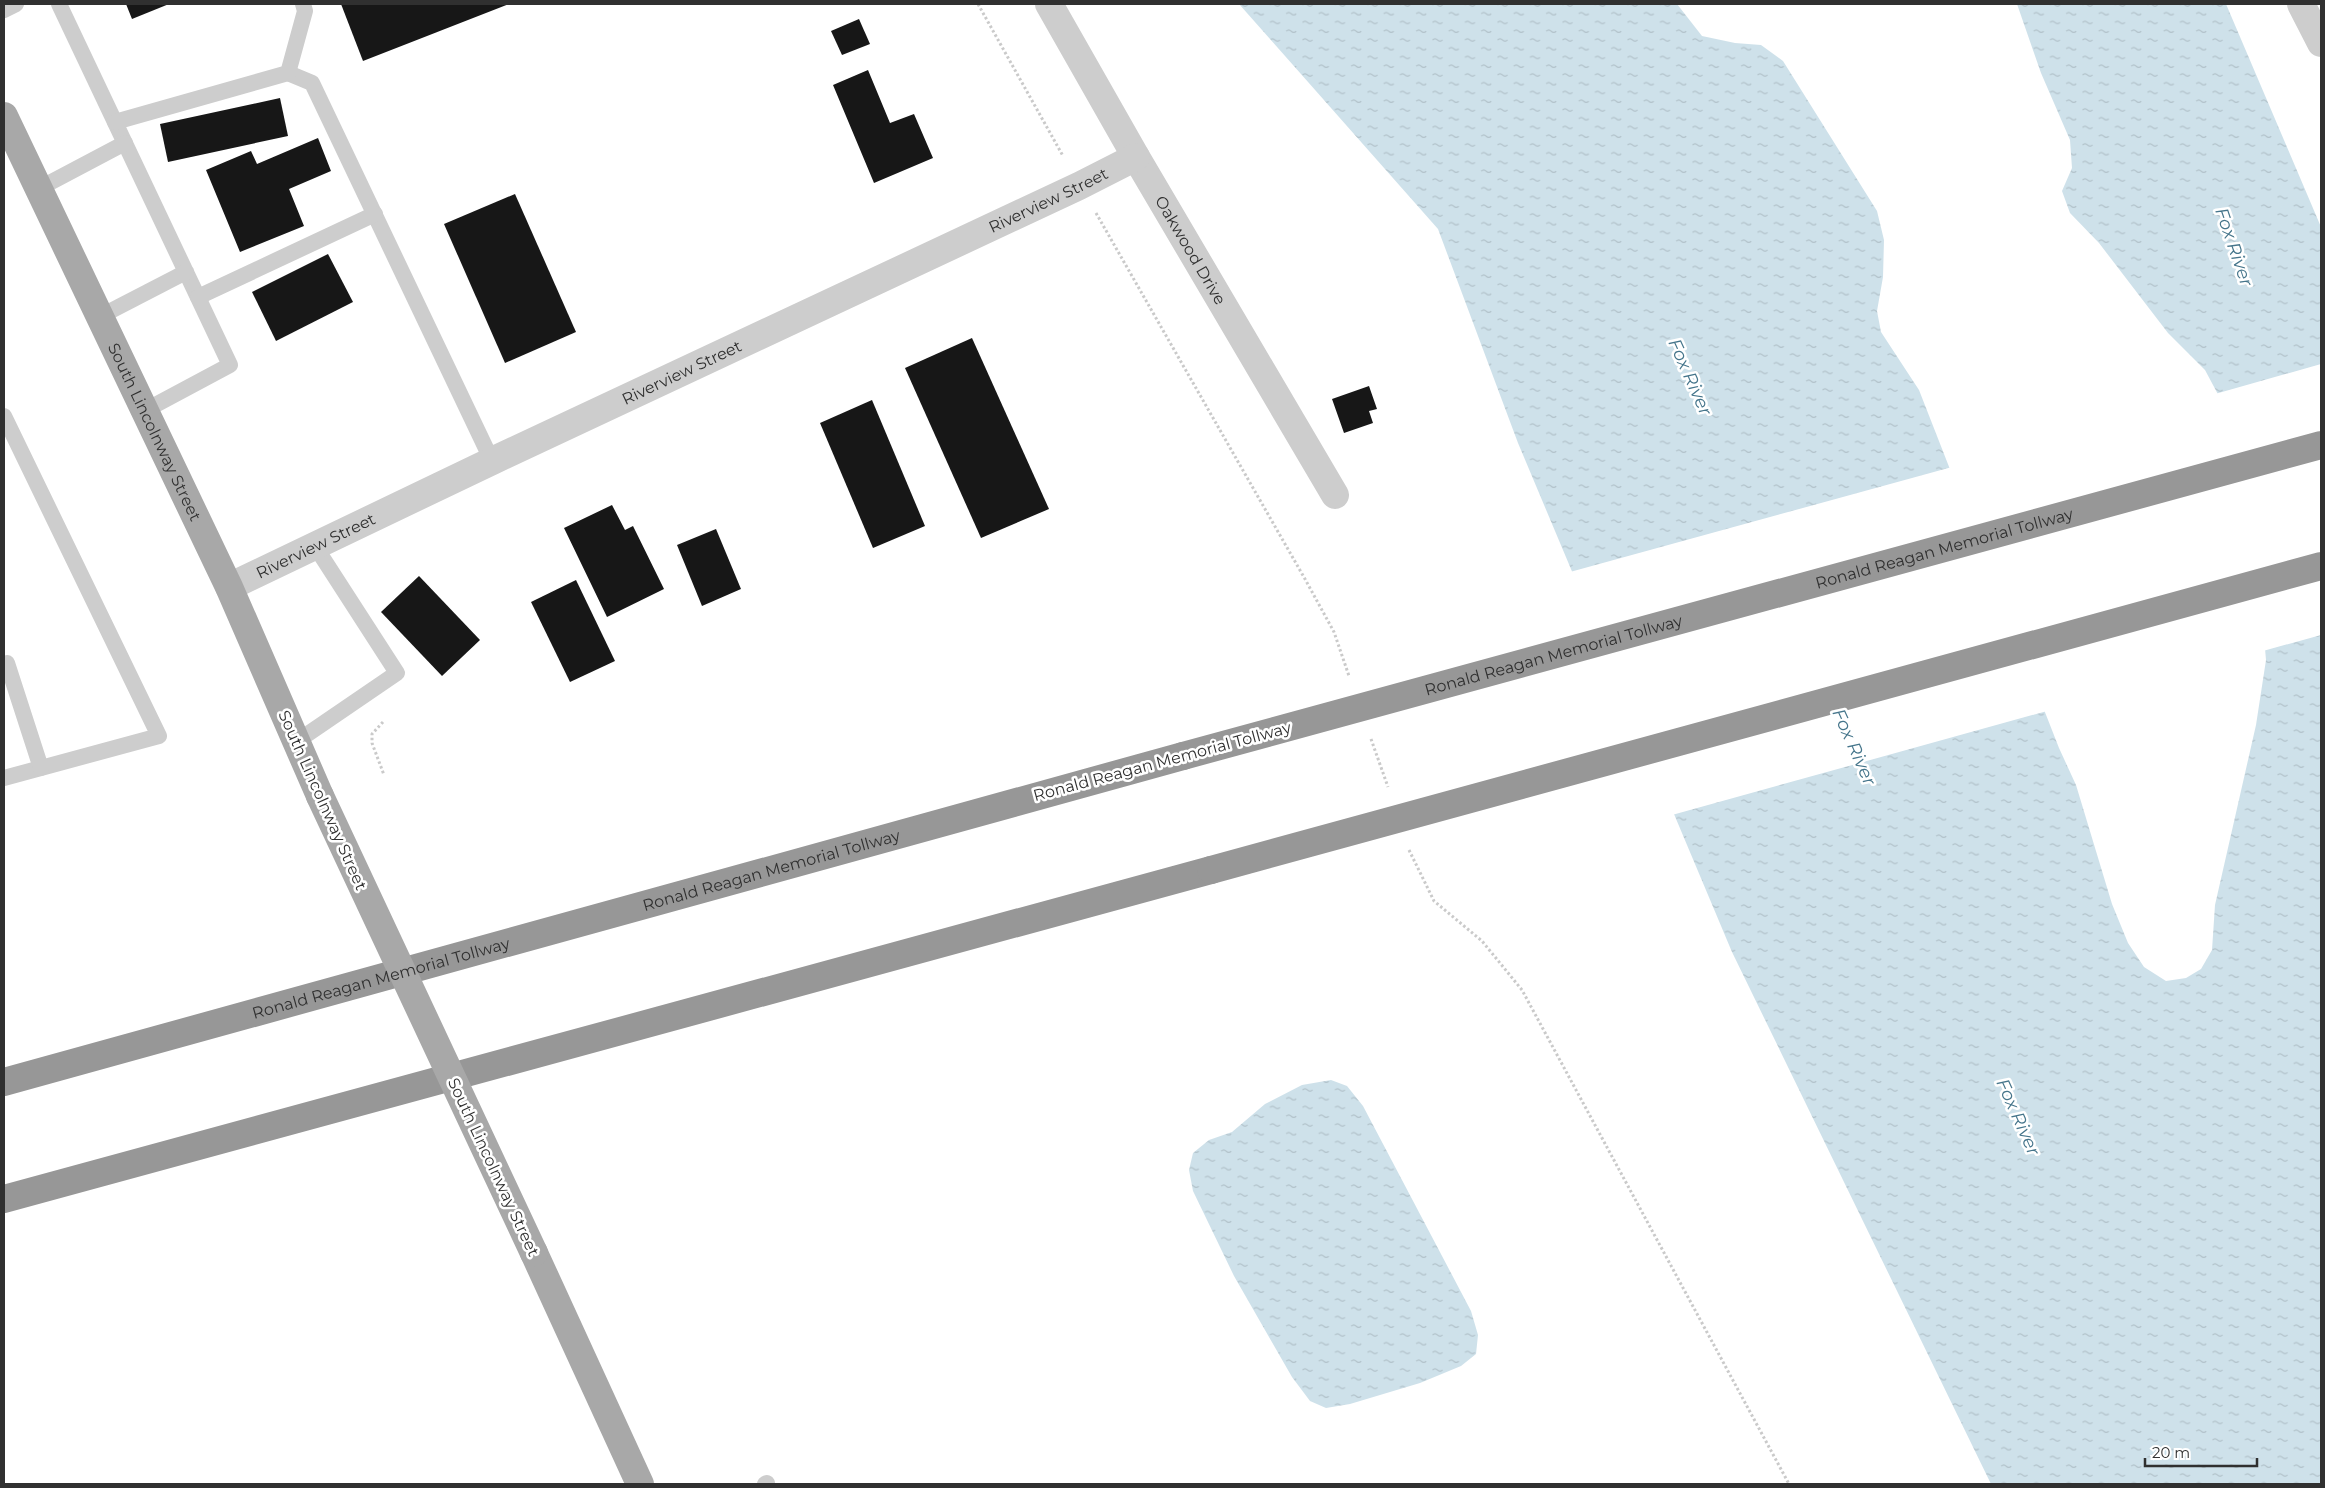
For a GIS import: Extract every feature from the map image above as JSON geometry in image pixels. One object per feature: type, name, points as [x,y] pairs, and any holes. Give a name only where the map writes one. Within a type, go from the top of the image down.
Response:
[{"type":"highway","name":"Ronald Reagan Memorial Tollway","points":[[4,1082],[1182,756],[2321,445]]},
{"type":"highway","points":[[4,1199],[2321,566]]},
{"type":"main road","name":"South Lincolnway Street","points":[[4,116],[229,587],[320,796],[640,1484]]},
{"type":"street","name":"Oakwood Drive","points":[[1049,4],[1136,157],[1335,495]]},
{"type":"street","points":[[2301,4],[2321,42]]},
{"type":"street","name":"Riverview Street","points":[[229,587],[492,461],[1080,186],[1136,157]]},
{"type":"lane","points":[[4,10],[16,4]]},
{"type":"lane","points":[[59,4],[230,365],[144,411]]},
{"type":"lane","points":[[288,73],[305,11],[303,4]]},
{"type":"lane","points":[[115,122],[288,73],[312,83],[492,461]]},
{"type":"lane","points":[[38,190],[125,143]]},
{"type":"lane","points":[[198,297],[375,214]]},
{"type":"lane","points":[[99,317],[186,272]]},
{"type":"lane","points":[[4,416],[8,434],[159,736],[4,778]]},
{"type":"lane","points":[[296,742],[397,673],[315,546]]},
{"type":"lane","points":[[5,661],[41,768]]},
{"type":"path","points":[[978,4],[1066,162]]},
{"type":"path","points":[[1091,205],[1334,632],[1350,679]]},
{"type":"path","points":[[383,722],[372,734],[372,743],[384,775]]},
{"type":"path","points":[[1370,735],[1389,791]]},
{"type":"path","points":[[1408,846],[1434,901],[1482,941],[1522,990],[1789,1484]]},
{"type":"water","name":"Fox River","points":[[1239,4],[1677,4],[1702,36],[1735,43],[1761,45],[1783,61],[1877,211],[1884,240],[1883,277],[1877,311],[1881,332],[1919,390],[2059,748],[2076,785],[2112,904],[2128,943],[2144,967],[2166,981],[2186,978],[2201,969],[2212,950],[2215,905],[2256,725],[2266,660],[2256,545],[2229,415],[2205,370],[2168,333],[2099,243],[2070,213],[2062,191],[2072,168],[2070,140],[2041,73],[2017,4],[2226,4],[2321,227],[2321,1484],[1991,1484],[1732,952],[1518,443],[1438,229]]},
{"type":"water","points":[[1331,1080],[1347,1086],[1363,1106],[1471,1311],[1478,1335],[1476,1354],[1461,1366],[1420,1383],[1350,1404],[1326,1408],[1310,1401],[1292,1377],[1234,1276],[1193,1191],[1189,1170],[1193,1153],[1209,1140],[1232,1132],[1265,1104],[1302,1085]]},
{"type":"pier","points":[[2321,364],[2321,635],[2263,651],[2254,545],[2226,416],[2215,394]]},
{"type":"pier","points":[[1952,467],[2047,711],[1672,815],[1570,572]]},
{"type":"building","points":[[126,4],[169,4],[132,19]]},
{"type":"building","points":[[341,4],[509,4],[363,61]]},
{"type":"building","points":[[859,19],[870,44],[842,55],[831,31]]},
{"type":"building","points":[[868,70],[890,123],[914,114],[933,158],[874,183],[833,85]]},
{"type":"building","points":[[280,98],[288,136],[168,162],[160,124]]},
{"type":"building","points":[[318,138],[331,171],[289,189],[304,226],[240,252],[206,170],[251,151],[257,164]]},
{"type":"building","points":[[515,194],[576,332],[505,363],[444,224]]},
{"type":"building","points":[[328,254],[353,302],[276,341],[252,292]]},
{"type":"building","points":[[972,338],[1049,509],[981,538],[905,368]]},
{"type":"building","points":[[1369,386],[1377,409],[1369,411],[1373,423],[1344,433],[1332,399]]},
{"type":"building","points":[[872,400],[925,526],[873,548],[820,423]]},
{"type":"building","points":[[612,505],[625,530],[633,526],[664,589],[607,617],[564,528]]},
{"type":"building","points":[[716,529],[741,589],[702,606],[677,545]]},
{"type":"building","points":[[419,576],[480,640],[442,676],[381,612]]},
{"type":"building","points":[[576,580],[615,661],[570,682],[531,602]]}]
